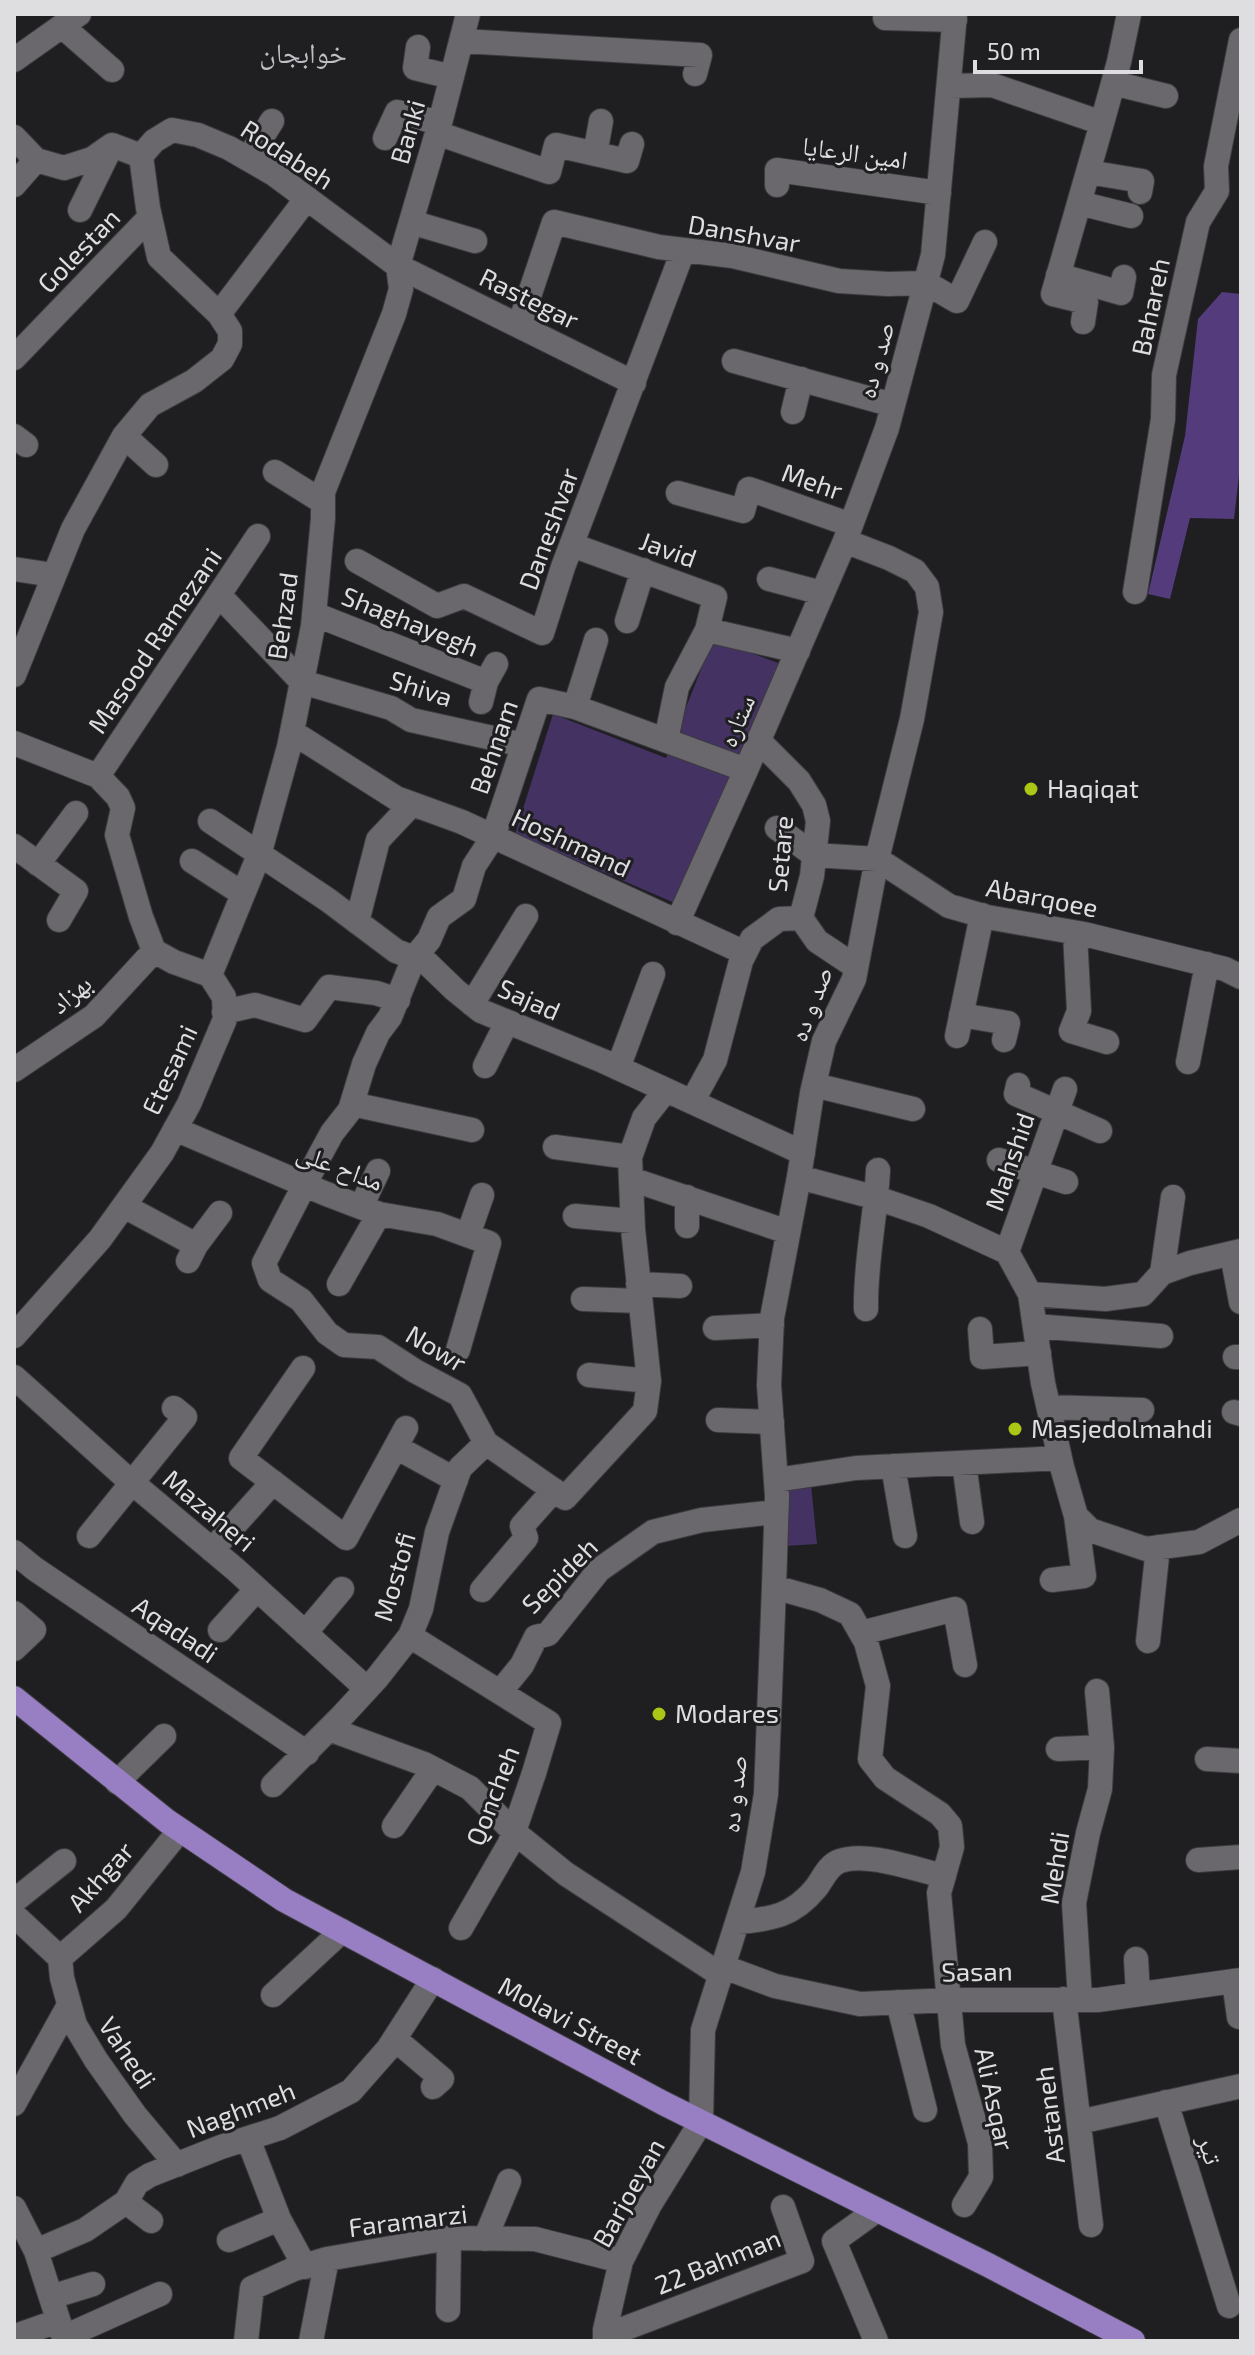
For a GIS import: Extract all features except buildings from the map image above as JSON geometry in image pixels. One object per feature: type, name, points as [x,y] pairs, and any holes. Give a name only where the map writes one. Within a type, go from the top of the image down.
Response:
[{"type":"main road","name":"Molavi Street","points":[[14,1698],[180,1830],[284,1900],[701,2122],[877,2210],[1100,2332],[1133,2341]]},
{"type":"street","name":"Banki","points":[[398,266],[439,128],[468,14]]},
{"type":"street","points":[[1055,284],[1113,83],[1129,14]]},
{"type":"street","points":[[885,18],[955,17]]},
{"type":"street","name":"صد و ده","points":[[701,2122],[703,2030],[753,1872],[766,1794],[776,1512],[769,1385],[772,1325],[814,1085],[824,1041],[854,979],[877,859],[912,719],[931,612],[927,587],[915,571],[848,533],[887,428],[933,255],[955,17]]},
{"type":"street","points":[[14,60],[71,20],[112,70]]},
{"type":"street","name":"Bahareh","points":[[1135,592],[1163,419],[1164,375],[1198,222],[1217,191],[1216,166],[1241,40]]},
{"type":"street","points":[[462,41],[700,55],[695,74]]},
{"type":"street","points":[[418,47],[415,68],[452,77]]},
{"type":"street","points":[[1113,83],[1166,96]]},
{"type":"street","points":[[949,86],[992,85],[1102,123]]},
{"type":"street","points":[[385,138],[397,112],[549,172],[556,145],[627,161],[632,144]]},
{"type":"street","points":[[248,159],[272,121]]},
{"type":"street","points":[[595,154],[601,121]]},
{"type":"street","name":"Rodabeh","points":[[141,156],[154,141],[172,130],[198,135],[274,174],[398,266]]},
{"type":"street","points":[[14,137],[36,160],[64,168],[92,159],[112,145]]},
{"type":"street","points":[[14,675],[73,529],[124,436],[150,405],[194,381],[222,359],[230,344],[230,331],[219,314],[159,257],[141,156],[112,145]]},
{"type":"street","points":[[80,210],[112,145]]},
{"type":"street","points":[[14,185],[36,160]]},
{"type":"street","name":"امین الرعایا","points":[[777,185],[777,170],[939,193]]},
{"type":"street","points":[[1088,172],[1142,181],[1140,192]]},
{"type":"street","points":[[219,314],[307,198]]},
{"type":"street","points":[[1079,203],[1131,216]]},
{"type":"street","name":"Golestan","points":[[18,348],[150,217]]},
{"type":"street","points":[[411,222],[475,241]]},
{"type":"street","name":"Danshvar","points":[[519,326],[554,222],[659,247],[733,256],[839,281],[926,283]]},
{"type":"street","points":[[926,283],[957,301],[985,242]]},
{"type":"street","name":"Daneshvar","points":[[357,561],[437,606],[464,596],[542,633],[683,251]]},
{"type":"street","name":"Rastegar","points":[[398,266],[634,383]]},
{"type":"street","name":"Behzad","points":[[210,975],[259,855],[292,732],[314,614],[323,492],[394,314],[401,289],[398,266]]},
{"type":"street","points":[[1055,284],[1121,293],[1124,277]]},
{"type":"street","points":[[1055,284],[1086,302],[1083,322]]},
{"type":"street","points":[[734,361],[893,405]]},
{"type":"street","points":[[793,412],[801,379]]},
{"type":"street","points":[[124,436],[156,465]]},
{"type":"street","points":[[275,472],[323,502]]},
{"type":"street","name":"Mehr","points":[[678,493],[743,511],[749,489],[848,533]]},
{"type":"street","name":"ستاره","points":[[677,923],[848,533]]},
{"type":"street","name":"Masood Ramezani","points":[[98,776],[258,536]]},
{"type":"street","name":"Javid","points":[[572,545],[715,597],[707,630]]},
{"type":"street","points":[[14,569],[53,575]]},
{"type":"street","points":[[627,621],[643,570]]},
{"type":"street","points":[[769,579],[822,593]]},
{"type":"street","points":[[219,595],[302,682]]},
{"type":"street","name":"Shaghayegh","points":[[314,614],[403,638],[488,683]]},
{"type":"street","points":[[666,740],[677,687],[707,630],[798,651]]},
{"type":"street","points":[[575,707],[596,640]]},
{"type":"street","name":"Shiva","points":[[302,682],[391,708],[411,720],[524,745]]},
{"type":"street","name":"Behnam","points":[[304,1185],[332,1133],[350,1110],[364,1064],[378,1033],[390,1017],[414,958],[429,940],[439,917],[464,899],[474,866],[493,837],[539,699],[575,707],[746,770]]},
{"type":"street","name":"Hoshmand","points":[[292,732],[396,798],[462,822],[745,953]]},
{"type":"street","name":"Setare","points":[[759,741],[799,781],[814,805],[818,821],[810,886],[801,918],[817,941],[856,967]]},
{"type":"street","points":[[14,743],[98,776],[118,797],[123,808],[117,835],[154,951],[210,975]]},
{"type":"street","points":[[357,922],[378,840],[412,804]]},
{"type":"street","points":[[38,864],[76,813]]},
{"type":"street","name":"Sajad","points":[[210,821],[328,900],[396,951],[427,963],[481,1011],[692,1102],[801,1165],[877,1198],[929,1216],[1007,1252]]},
{"type":"street","points":[[777,828],[814,855],[877,859]]},
{"type":"street","points":[[15,848],[76,891],[59,920]]},
{"type":"street","name":"Abarqoee","points":[[877,859],[949,906],[1207,964],[1241,977]]},
{"type":"street","points":[[192,861],[243,894]]},
{"type":"street","points":[[982,915],[959,1025],[1008,1023],[1004,1040]]},
{"type":"street","points":[[472,1004],[526,916]]},
{"type":"street","points":[[692,1102],[715,1060],[745,953],[752,939],[779,919],[801,918]]},
{"type":"street","points":[[1075,933],[1079,1011],[1071,1031],[1107,1042]]},
{"type":"street","name":"بهزاد","points":[[14,1070],[94,1016],[154,951]]},
{"type":"street","points":[[1188,1062],[1207,964]]},
{"type":"street","points":[[618,1068],[653,974]]},
{"type":"street","name":"Etesami","points":[[14,1336],[100,1239],[162,1153],[189,1104],[225,1019],[224,997],[210,975]]},
{"type":"street","points":[[224,1012],[255,1005],[305,1020],[329,987],[376,993],[398,1000]]},
{"type":"street","points":[[485,1066],[507,1022]]},
{"type":"street","points":[[814,1085],[913,1109]]},
{"type":"street","points":[[1018,1085],[1016,1094],[1100,1131]]},
{"type":"street","name":"Mahshid","points":[[1007,1252],[1065,1089]]},
{"type":"street","points":[[482,1590],[526,1538],[522,1526],[560,1494],[645,1411],[649,1381],[632,1221],[630,1168],[644,1118],[666,1090]]},
{"type":"street","points":[[352,1104],[472,1130]]},
{"type":"street","name":"مداح علی","points":[[175,1129],[370,1210],[437,1224],[478,1239]]},
{"type":"street","points":[[555,1147],[630,1168],[687,1197],[788,1232]]},
{"type":"street","points":[[999,1160],[1066,1182]]},
{"type":"street","points":[[866,1309],[865,1278],[878,1170]]},
{"type":"street","points":[[339,1284],[370,1210],[378,1171]]},
{"type":"street","name":"Nowr","points":[[304,1185],[255,1260],[270,1280],[301,1300],[327,1333],[344,1345],[378,1347],[460,1395],[486,1443],[560,1494]]},
{"type":"street","points":[[458,1350],[478,1239],[482,1195]]},
{"type":"street","points":[[687,1197],[687,1226]]},
{"type":"street","points":[[1162,1273],[1173,1197]]},
{"type":"street","points":[[124,1206],[192,1253],[220,1213]]},
{"type":"street","points":[[575,1216],[632,1221]]},
{"type":"street","points":[[1007,1252],[1030,1294],[1049,1407],[1076,1516],[1084,1576],[1052,1580]]},
{"type":"street","points":[[1030,1294],[1105,1299],[1143,1294],[1162,1273],[1237,1252],[1241,1302]]},
{"type":"street","points":[[583,1299],[680,1286]]},
{"type":"street","points":[[715,1328],[772,1325]]},
{"type":"street","points":[[1035,1326],[1161,1336]]},
{"type":"street","points":[[980,1329],[982,1357],[1039,1353]]},
{"type":"street","points":[[303,1368],[241,1458],[346,1538],[401,1438],[456,1480]]},
{"type":"street","points":[[589,1375],[649,1381]]},
{"type":"street","name":"Mazaheri","points":[[14,1377],[367,1689]]},
{"type":"street","points":[[1049,1407],[1142,1410]]},
{"type":"street","points":[[89,1536],[185,1417],[174,1408]]},
{"type":"street","points":[[718,1420],[772,1422]]},
{"type":"street","name":"Mostofi","points":[[273,1785],[367,1689],[410,1636],[421,1609],[437,1532],[460,1468],[486,1443]]},
{"type":"street","points":[[776,1480],[856,1468],[1060,1458]]},
{"type":"street","points":[[964,1463],[972,1522]]},
{"type":"street","points":[[893,1466],[905,1536]]},
{"type":"street","points":[[212,1550],[273,1482]]},
{"type":"street","name":"Sepideh","points":[[500,1692],[522,1665],[536,1637],[548,1634],[599,1570],[653,1532],[702,1520],[776,1512]]},
{"type":"street","points":[[1076,1516],[1090,1530],[1146,1549],[1199,1542],[1241,1520]]},
{"type":"street","points":[[1148,1641],[1158,1547]]},
{"type":"street","name":"Aqadadi","points":[[14,1552],[307,1753]]},
{"type":"street","points":[[774,1587],[820,1600],[850,1614],[861,1633],[955,1609],[965,1665]]},
{"type":"street","points":[[220,1630],[257,1589]]},
{"type":"street","points":[[305,1633],[342,1589]]},
{"type":"street","points":[[14,1613],[34,1630],[14,1649]]},
{"type":"street","name":"Ali Asqar","points":[[861,1633],[878,1686],[870,1759],[885,1778],[940,1814],[950,1826],[952,1847],[939,1893],[953,2045],[980,2143],[981,2177],[964,2205]]},
{"type":"street","points":[[410,1636],[500,1692]]},
{"type":"street","name":"Mehdi","points":[[1072,1999],[1074,1903],[1100,1789],[1102,1747],[1097,1691]]},
{"type":"street","name":"Qoncheh","points":[[461,1928],[510,1843],[549,1723],[500,1692]]},
{"type":"street","points":[[329,1729],[433,1769],[470,1788],[514,1832],[566,1874],[723,1971]]},
{"type":"street","points":[[117,1782],[164,1736]]},
{"type":"street","points":[[1058,1749],[1102,1747]]},
{"type":"street","points":[[1207,1759],[1241,1761]]},
{"type":"street","points":[[394,1826],[433,1769]]},
{"type":"street","name":"Akhgar","points":[[60,1958],[116,1909],[180,1830]]},
{"type":"street","points":[[738,1922],[771,1919],[793,1910],[816,1888],[837,1861],[858,1849],[863,1857],[944,1876]]},
{"type":"street","points":[[1198,1860],[1241,1857]]},
{"type":"street","name":"Akhgar","points":[[14,1901],[64,1861]]},
{"type":"street","points":[[14,1915],[60,1958]]},
{"type":"street","points":[[273,1995],[342,1931]]},
{"type":"street","name":"Vahedi","points":[[60,1958],[62,1978],[75,2025],[135,2115],[177,2165]]},
{"type":"street","points":[[1136,1959],[1138,1994]]},
{"type":"street","name":"Sasan","points":[[723,1971],[775,1986],[860,2004],[951,2000],[1098,2000],[1238,1981],[1239,2017]]},
{"type":"street","name":"Naghmeh","points":[[36,2251],[85,2230],[126,2202],[137,2183],[177,2165],[280,2128],[351,2091],[395,2039],[433,1979]]},
{"type":"street","name":"Astaneh","points":[[1072,1999],[1079,2122],[1091,2225]]},
{"type":"street","points":[[898,2002],[925,2110]]},
{"type":"street","points":[[14,2104],[69,2005]]},
{"type":"street","points":[[395,2039],[442,2079],[433,2087]]},
{"type":"street","points":[[1079,2122],[1241,2086]]},
{"type":"street","name":"تیر","points":[[1166,2102],[1229,2306]]},
{"type":"street","name":"Barjoeyan","points":[[605,2339],[621,2261],[649,2206],[701,2122]]},
{"type":"street","points":[[248,2139],[279,2219],[316,2263],[311,2341]]},
{"type":"street","points":[[485,2239],[509,2181]]},
{"type":"street","points":[[126,2202],[151,2221]]},
{"type":"street","name":"22 Bahman","points":[[605,2339],[802,2261],[783,2207]]},
{"type":"street","points":[[14,2208],[36,2251],[62,2333]]},
{"type":"street","points":[[876,2341],[834,2241],[877,2210]]},
{"type":"street","points":[[229,2240],[279,2219]]},
{"type":"street","points":[[448,2310],[449,2238]]},
{"type":"street","name":"Faramarzi","points":[[246,2341],[252,2288],[294,2269],[316,2263],[449,2238],[535,2239],[621,2261]]},
{"type":"street","points":[[51,2297],[93,2284]]},
{"type":"street","points":[[21,2334],[62,2333],[160,2294]]},
{"type":"shaded area","points":[[1222,292],[1241,294],[1241,458],[1234,519],[1190,518],[1170,599],[1148,594],[1185,436],[1198,319]]},
{"type":"shaded area","points":[[713,639],[781,664],[677,904],[515,834],[553,714],[666,758]]},
{"type":"shaded area","points":[[811,1484],[817,1544],[785,1546],[783,1487]]},
{"type":"place","name":"Haqiqat","points":[[1031,789]]},
{"type":"place","name":"Masjedolmahdi","points":[[1015,1429]]},
{"type":"place","name":"Modares","points":[[659,1714]]},
{"type":"district","name":"خوابجان","points":[[303,53]]}]
